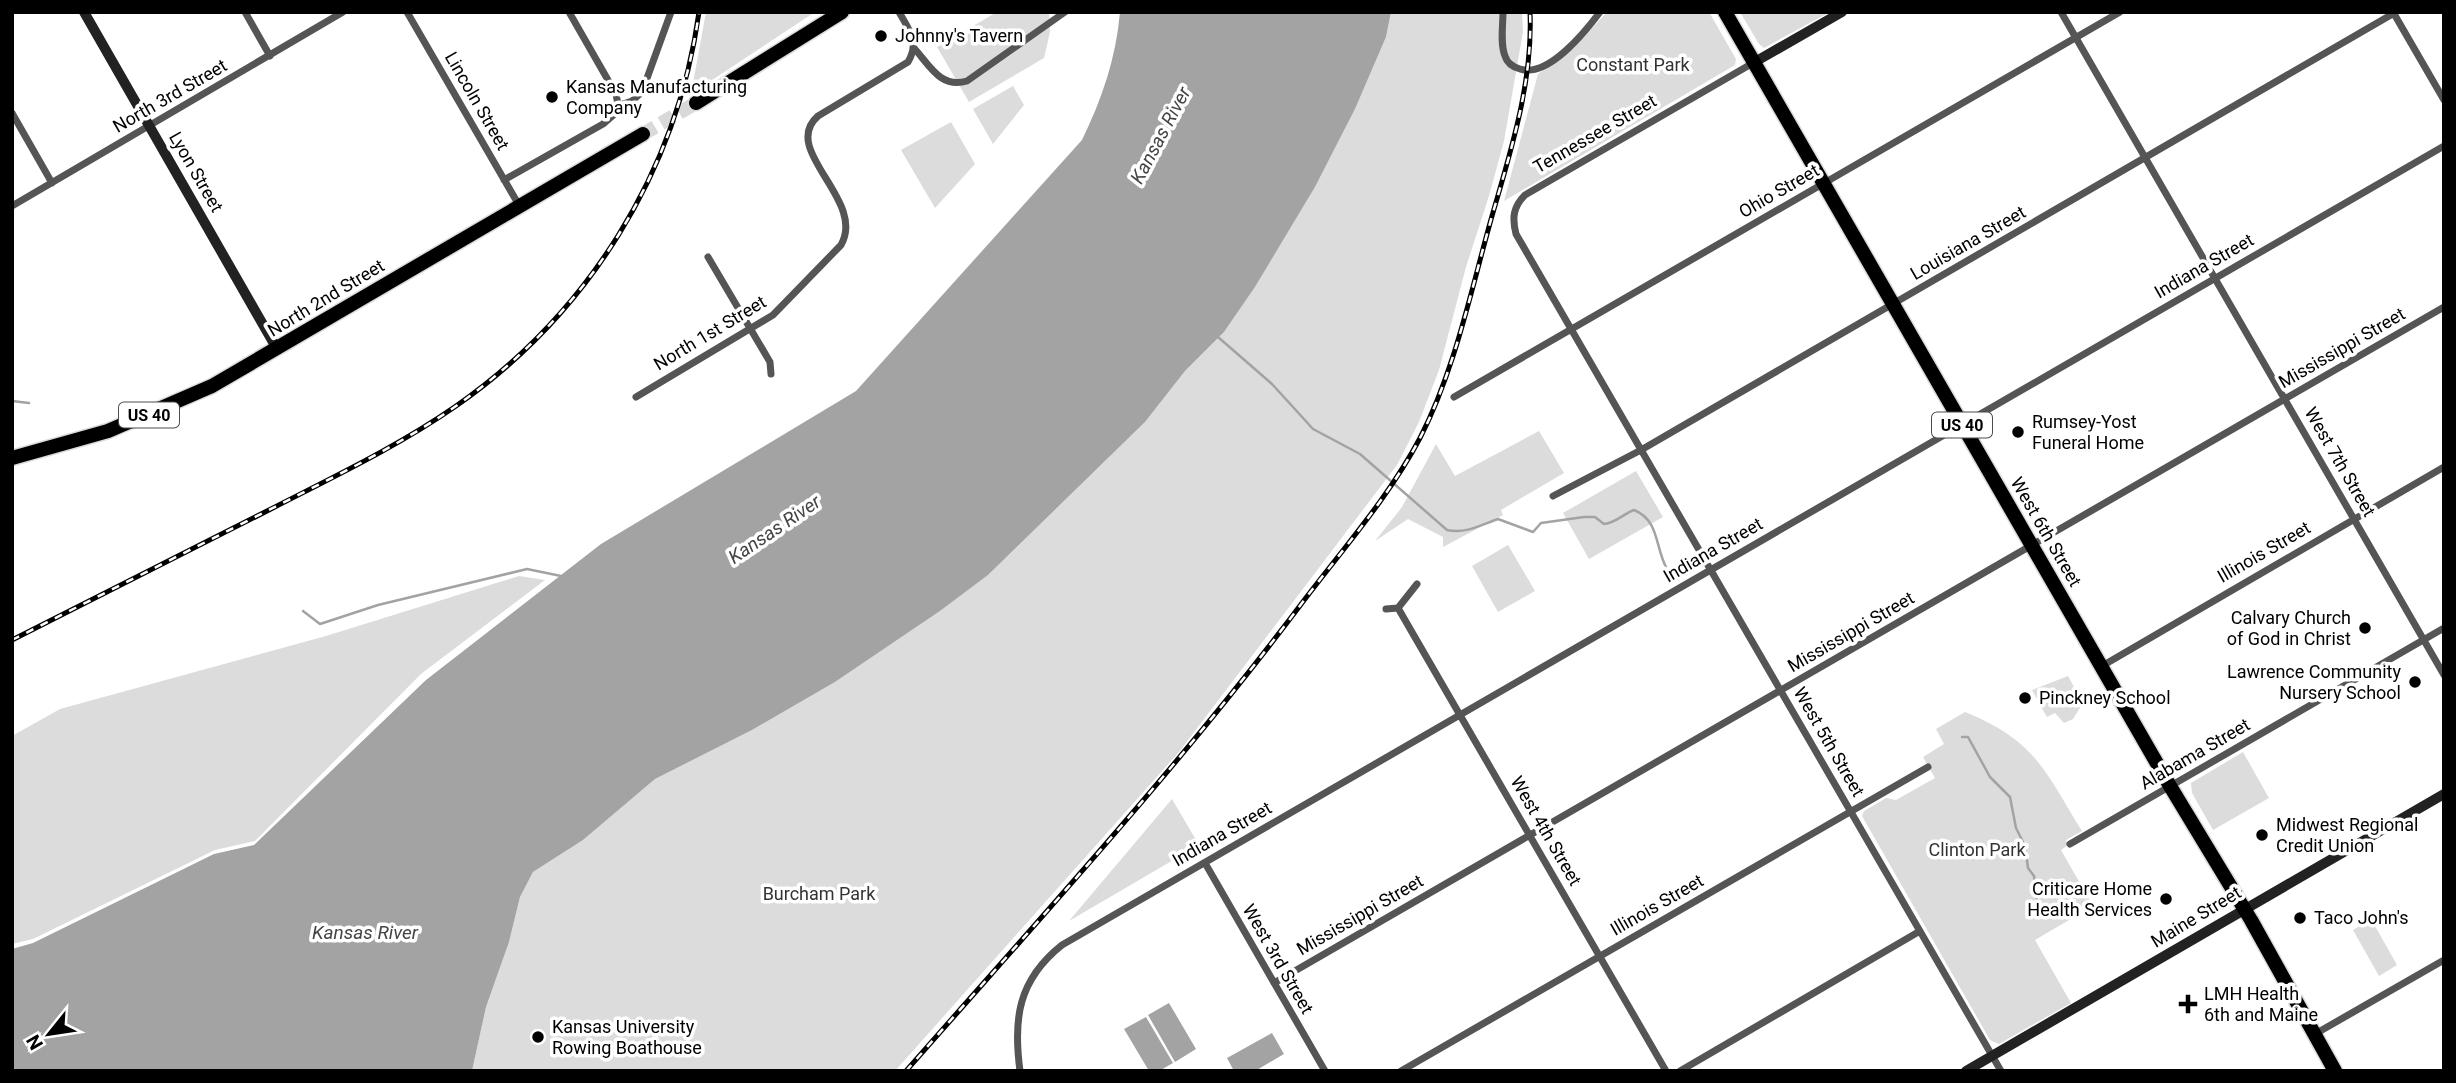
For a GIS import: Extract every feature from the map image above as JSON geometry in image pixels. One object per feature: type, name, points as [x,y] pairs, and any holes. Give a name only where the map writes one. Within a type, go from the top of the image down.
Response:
[{"type":"highway","points":[[696,103],[842,12]]},
{"type":"highway","name":"West 6th Street","points":[[1725,12],[2170,786],[2244,908],[2335,1071]]},
{"type":"highway","name":"North 2nd Street","points":[[12,458],[83,439],[148,415],[212,386],[643,134]]},
{"type":"street","name":"Lyon Street","points":[[83,12],[277,349]]},
{"type":"street","points":[[245,12],[270,56]]},
{"type":"street","name":"North 3rd Street","points":[[12,206],[343,12]]},
{"type":"street","name":"Lincoln Street","points":[[407,12],[520,206]]},
{"type":"street","points":[[569,12],[620,105]]},
{"type":"street","points":[[504,180],[603,124],[616,114],[620,105],[632,101],[642,92],[671,12]]},
{"type":"street","points":[[899,12],[914,37],[914,48],[944,82],[955,85],[967,82],[1065,12]]},
{"type":"street","points":[[1503,12],[1504,55],[1512,66],[1526,71],[1534,71],[1553,61],[1600,12]]},
{"type":"street","name":"Tennessee Street","points":[[1515,208],[1525,195],[1842,12]]},
{"type":"street","name":"West 7th Street","points":[[2061,12],[2444,675]]},
{"type":"street","name":"Ohio Street","points":[[1454,397],[2120,12]]},
{"type":"street","points":[[2394,13],[2444,100]]},
{"type":"street","name":"Louisiana Street","points":[[1553,496],[1641,450],[2394,13]]},
{"type":"street","name":"North 1st Street","points":[[636,397],[780,309],[846,237],[848,226],[844,211],[808,146],[808,130],[818,116],[901,68],[914,48]]},
{"type":"street","points":[[12,113],[52,183]]},
{"type":"street","name":"Indiana Street","points":[[1020,1071],[1017,1037],[1020,1004],[1037,970],[1062,945],[2444,146]]},
{"type":"street","name":"West 5th Street","points":[[1515,208],[1516,234],[2001,1071]]},
{"type":"street","points":[[708,257],[770,362],[771,374]]},
{"type":"street","name":"Mississippi Street","points":[[1274,983],[2444,307]]},
{"type":"street","name":"Illinois Street","points":[[2102,666],[2444,467]]},
{"type":"street","points":[[1386,609],[1398,608],[1417,584]]},
{"type":"street","name":"West 4th Street","points":[[1398,608],[1666,1071]]},
{"type":"street","name":"Alabama Street","points":[[2070,844],[2444,628]]},
{"type":"street","name":"Illinois Street","points":[[1401,1071],[1927,767]]},
{"type":"street","name":"Maine Street","points":[[1966,1071],[2444,794]]},
{"type":"street","name":"West 3rd Street","points":[[1205,863],[1325,1071]]},
{"type":"street","points":[[1679,1071],[1920,931]]},
{"type":"street","points":[[2315,1034],[2444,960]]},
{"type":"green space","points":[[706,12],[815,12],[691,94]]},
{"type":"green space","points":[[997,12],[1049,12],[1050,32],[1044,58],[969,102],[937,47]]},
{"type":"green space","name":"Burcham Park","points":[[1391,12],[1522,12],[1523,32],[1504,141],[1489,196],[1466,267],[1439,370],[1419,422],[1397,465],[1179,752],[895,1071],[472,1071],[486,1007],[509,942],[520,897],[533,872],[583,840],[655,779],[752,730],[835,682],[940,611],[988,575],[1145,422],[1185,371],[1224,332],[1255,287],[1315,187],[1355,109],[1386,37]]},
{"type":"green space","name":"Constant Park","points":[[1607,12],[1709,12],[1736,59],[1735,65],[1504,201],[1538,74],[1574,48]]},
{"type":"green space","points":[[1740,12],[1830,12],[1764,48]]},
{"type":"green space","points":[[1013,86],[1024,105],[993,144],[973,109]]},
{"type":"green space","points":[[951,122],[975,164],[935,208],[901,150]]},
{"type":"green space","points":[[1539,431],[1564,473],[1501,510],[1503,515],[1443,547],[1443,537],[1408,519],[1375,541],[1402,507],[1436,444],[1455,476]]},
{"type":"green space","points":[[1636,471],[1663,517],[1589,559],[1563,513]]},
{"type":"green space","points":[[1508,545],[1535,591],[1498,612],[1472,566]]},
{"type":"green space","points":[[519,576],[545,580],[421,674],[255,841],[215,850],[33,939],[12,944],[12,736],[60,709],[326,636]]},
{"type":"green space","points":[[2068,676],[2083,703],[2073,719],[2064,723],[2055,713],[2047,717],[2032,690]]},
{"type":"green space","name":"Clinton Park","points":[[1965,712],[2008,734],[2036,759],[2047,774],[2082,831],[2066,840],[2068,845],[2061,850],[2093,906],[2035,940],[2071,1003],[1999,1044],[1990,1040],[1862,816],[1864,811],[1886,798],[1896,800],[1935,778],[1923,757],[1944,744],[1936,729]]},
{"type":"green space","points":[[2243,752],[2269,798],[2213,830],[2192,793],[2191,783]]},
{"type":"green space","points":[[1172,799],[1199,845],[1069,921]]},
{"type":"green space","points":[[2371,919],[2397,965],[2379,976],[2353,930]]},
{"type":"water","name":"Kansas River","points":[[1120,12],[1391,12],[1386,37],[1355,109],[1315,187],[1255,287],[1224,332],[1185,371],[1145,422],[988,575],[940,611],[835,682],[752,730],[655,779],[583,840],[533,872],[520,897],[509,942],[486,1007],[472,1071],[12,1071],[12,949],[33,943],[214,854],[254,845],[426,680],[601,544],[856,391],[1082,140],[1107,78]]},
{"type":"water","points":[[1169,1003],[1196,1049],[1175,1062],[1148,1015]]},
{"type":"water","points":[[1146,1017],[1173,1063],[1159,1071],[1149,1071],[1124,1029]]},
{"type":"water","points":[[1272,1033],[1284,1054],[1255,1071],[1234,1071],[1227,1058]]},
{"type":"waterway","points":[[1218,337],[1272,384],[1313,429],[1360,454],[1447,530],[1467,530],[1498,519],[1533,532],[1541,523],[1584,517],[1595,517],[1604,524],[1634,510],[1642,514],[1652,527],[1666,567]]},
{"type":"waterway","points":[[12,401],[29,403]]},
{"type":"waterway","points":[[303,611],[320,624],[378,605],[527,569],[561,576]]},
{"type":"waterway","points":[[1962,737],[1968,737],[1990,777],[2010,797],[2016,828],[2025,846],[2028,868],[2034,876],[2037,901]]},
{"type":"tunnel","points":[[643,134],[696,103]]},
{"type":"railway","points":[[12,640],[387,449],[456,406],[503,369],[547,328],[585,283],[619,234],[647,183],[670,128],[688,71],[699,12]]},
{"type":"railway","points":[[906,1071],[1207,724],[1364,523],[1408,460],[1432,412],[1453,357],[1506,166],[1524,90],[1530,12]]},
{"type":"place","name":"Johnny's Tavern","points":[[881,36]]},
{"type":"place","name":"Kansas Manufacturing Company","points":[[552,97]]},
{"type":"place","name":"Rumsey-Yost Funeral Home","points":[[2018,432]]},
{"type":"place","name":"Calvary Church of God in Christ","points":[[2365,628]]},
{"type":"place","name":"Lawrence Community Nursery School","points":[[2415,682]]},
{"type":"place","name":"Pinckney School","points":[[2025,698]]},
{"type":"place","name":"Midwest Regional Credit Union","points":[[2262,835]]},
{"type":"place","name":"Criticare Home Health Services","points":[[2166,899]]},
{"type":"place","name":"Taco John's","points":[[2300,918]]},
{"type":"place","name":"LMH Health 6th and Maine","points":[[2188,1004]]},
{"type":"place","name":"Kansas University Rowing Boathouse","points":[[538,1037]]}]
